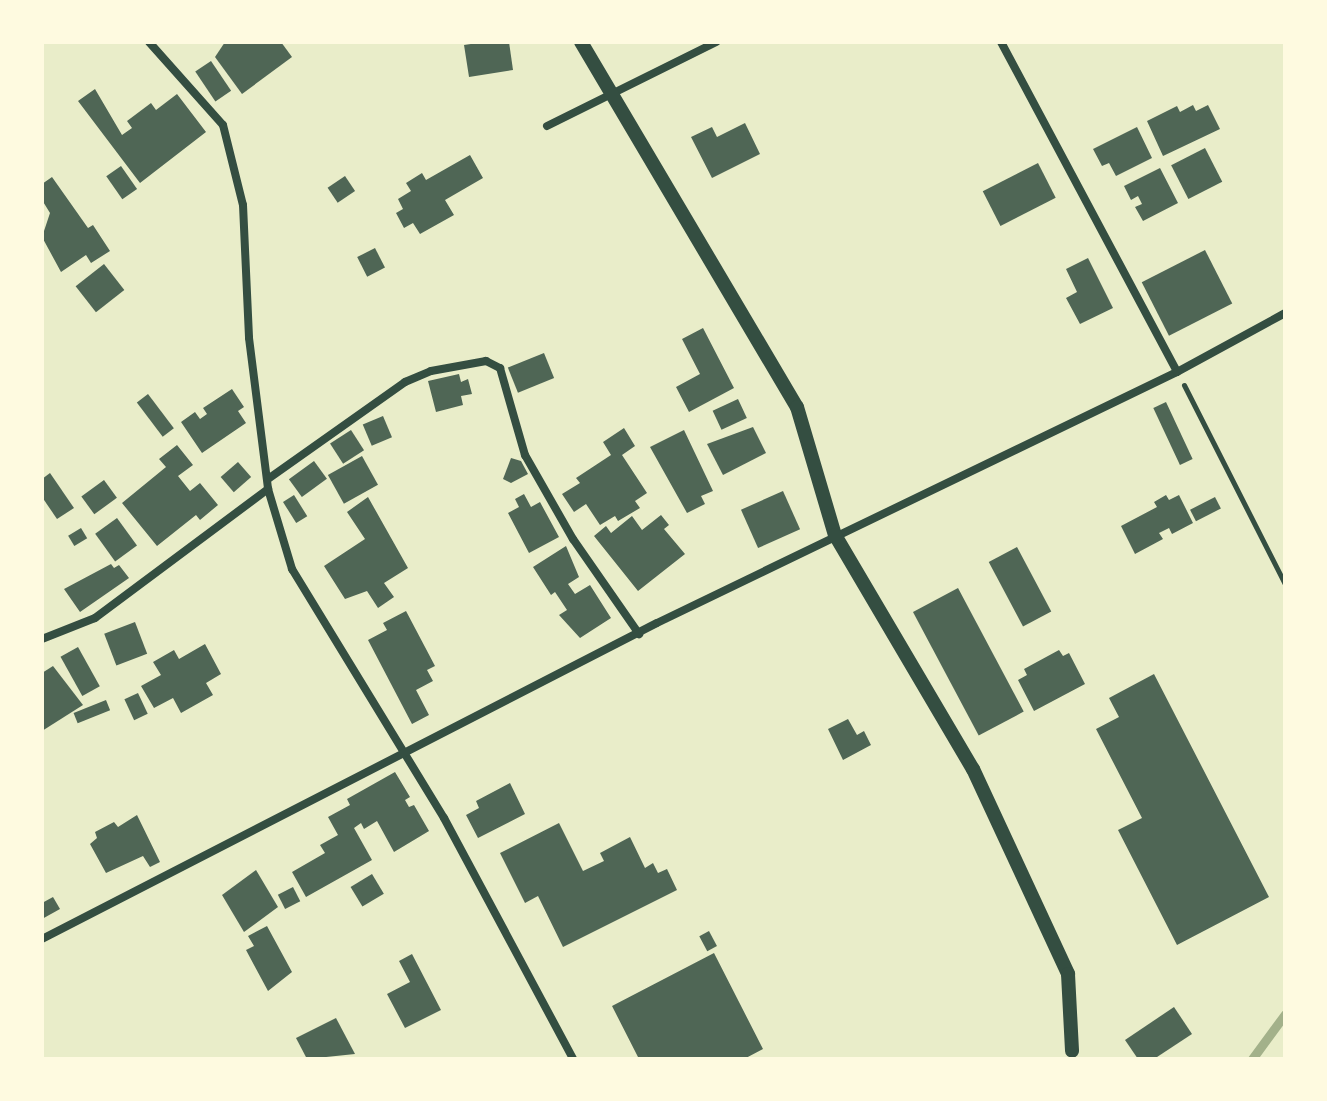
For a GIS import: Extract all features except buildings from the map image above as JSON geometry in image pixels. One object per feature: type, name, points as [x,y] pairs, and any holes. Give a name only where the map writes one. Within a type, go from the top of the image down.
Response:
[{"type":"street","points":[[149,42],[223,125],[243,205],[249,338],[268,484],[292,569],[444,818],[573,1059]]},
{"type":"street","points":[[581,42],[797,407],[835,535],[973,769],[1068,974],[1072,1051]]},
{"type":"street","points":[[547,126],[716,42]]},
{"type":"street","points":[[1001,42],[1177,372]]},
{"type":"street","points":[[42,939],[835,535],[1177,372],[1285,313]]},
{"type":"street","points":[[42,639],[95,618],[405,382],[431,371],[486,361],[500,368],[525,455],[573,539],[639,634]]},
{"type":"path","points":[[1177,372],[1285,584]]},
{"type":"waterway","points":[[1252,1059],[1285,1014]]}]
